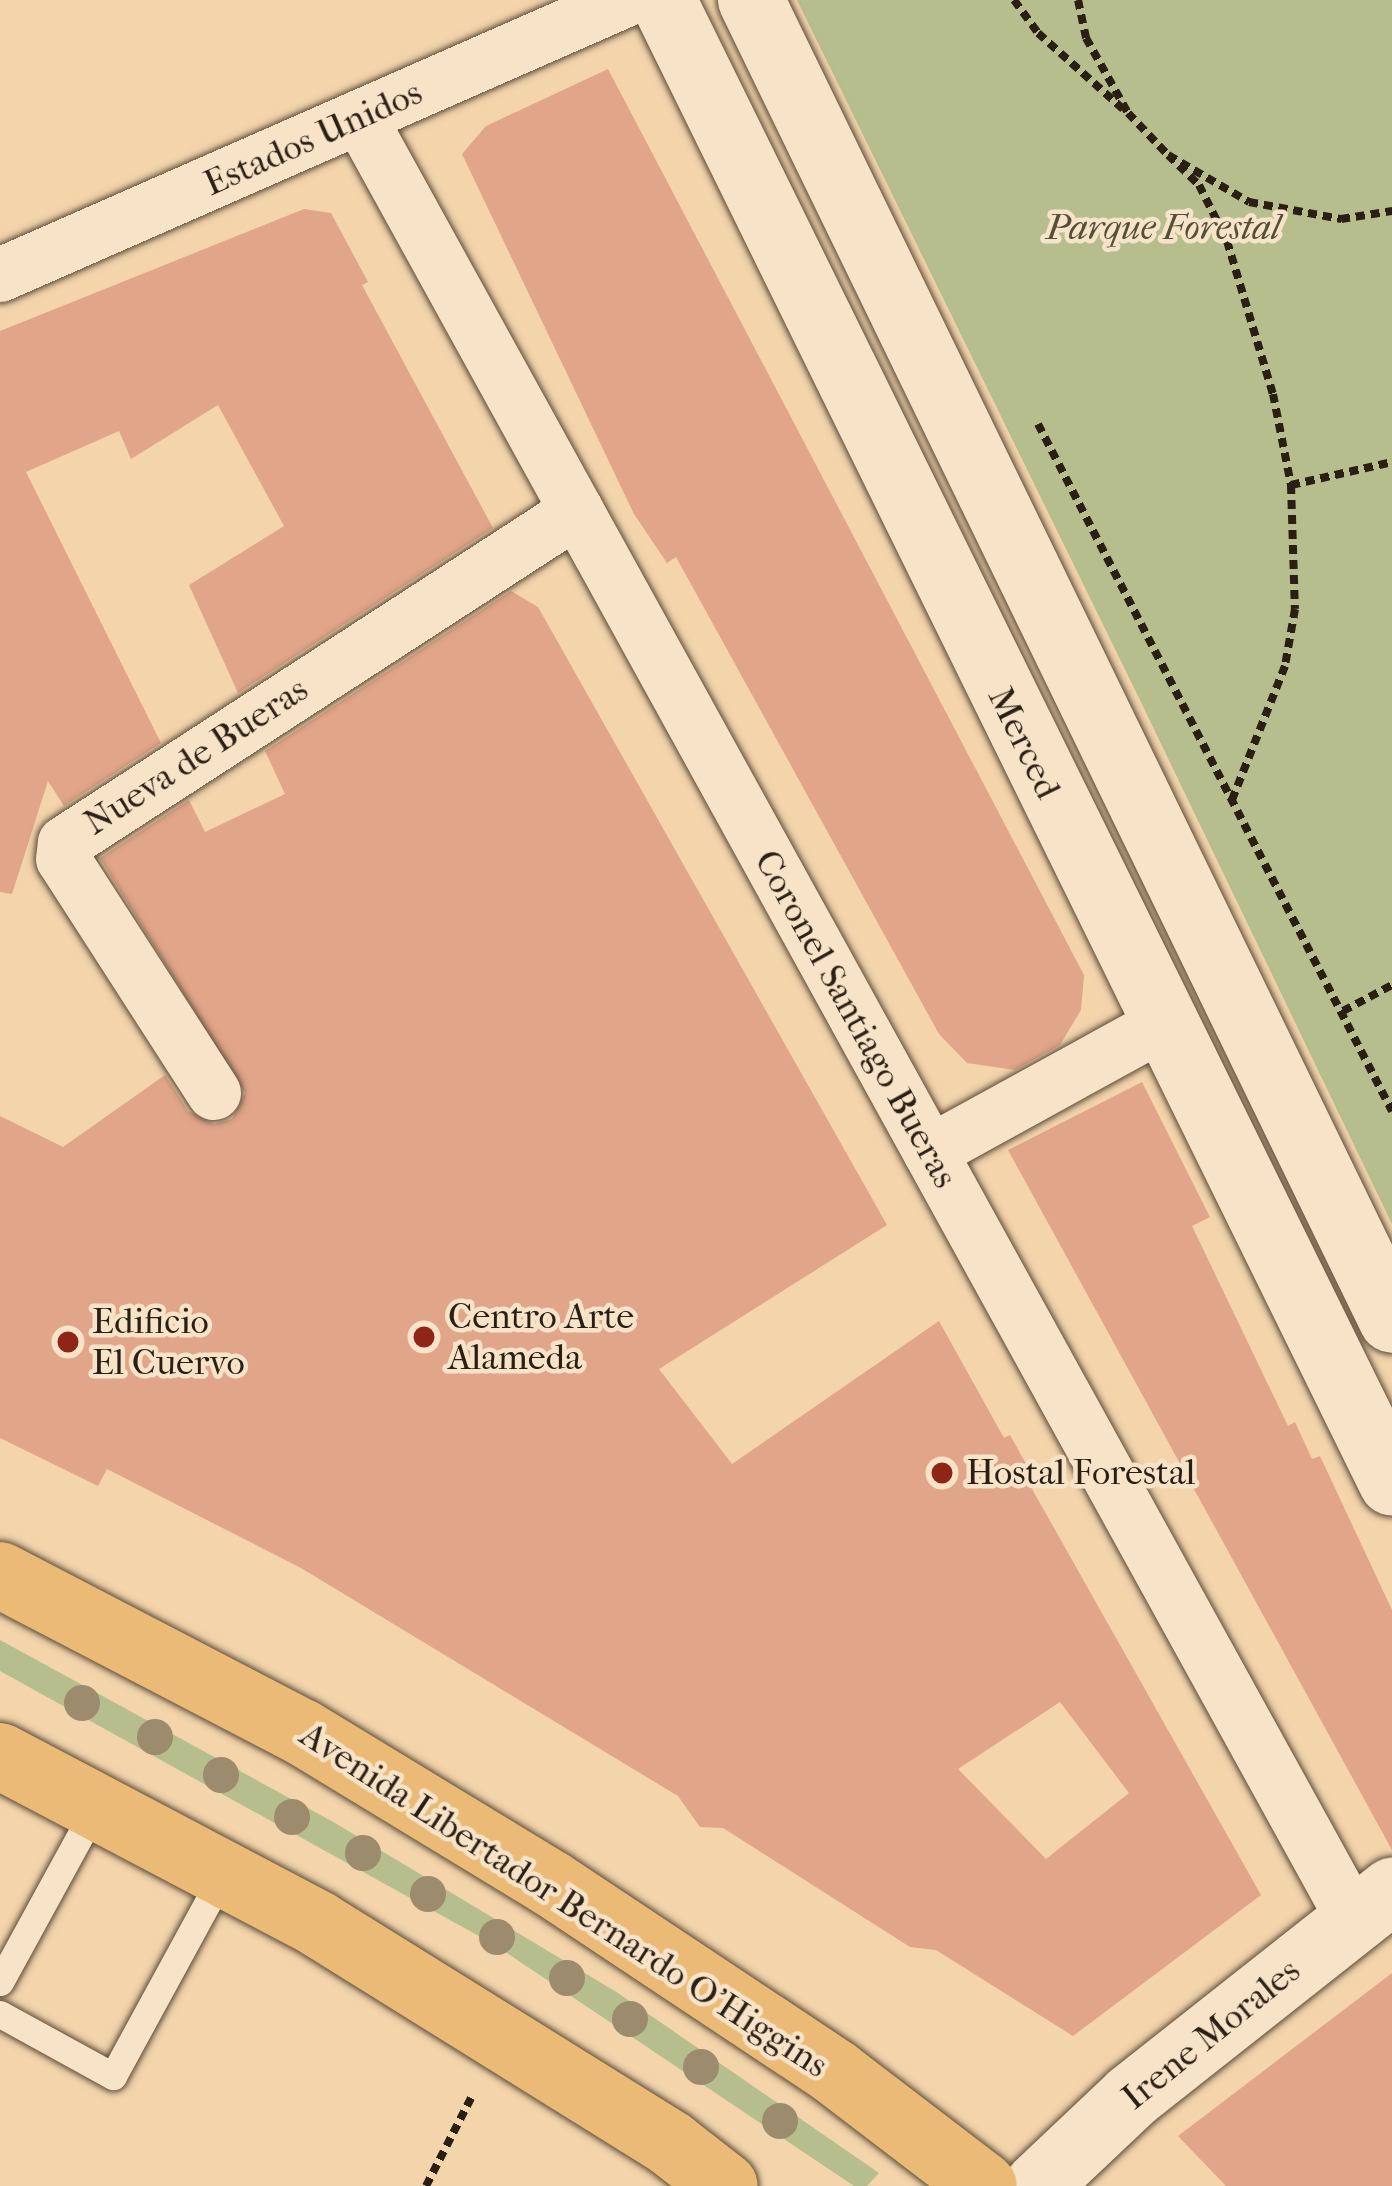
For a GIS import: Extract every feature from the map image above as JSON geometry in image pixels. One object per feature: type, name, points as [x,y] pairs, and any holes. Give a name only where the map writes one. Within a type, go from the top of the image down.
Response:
[{"type":"main road","name":"Merced","points":[[663,0],[1161,1025],[1392,1483]]},
{"type":"main road","points":[[752,0],[1392,1320]]},
{"type":"main road","name":"Avenida Libertador Bernardo O'Higgins","points":[[0,1574],[302,1732],[553,1884],[836,2073],[983,2186]]},
{"type":"main road","points":[[0,1756],[224,1871],[502,2038],[725,2186]]},
{"type":"main road","name":"Irene Morales","points":[[1037,2186],[1073,2146],[1373,1905]]},
{"type":"street","name":"Estados Unidos","points":[[0,274],[626,0]]},
{"type":"street","name":"Coronel Santiago Bueras","points":[[360,118],[930,1152],[1373,1905]]},
{"type":"street","name":"Nueva de Bueras","points":[[214,1093],[63,859],[64,843],[577,512]]},
{"type":"street","points":[[930,1152],[1161,1025]]},
{"type":"lane","points":[[0,1982],[97,1805]]},
{"type":"lane","points":[[0,2014],[113,2076],[224,1871]]},
{"type":"path","points":[[1014,0],[1038,33],[1128,113],[1198,185],[1227,241],[1273,394],[1291,485],[1295,609],[1261,741],[1230,806]]},
{"type":"path","points":[[1078,0],[1086,38],[1128,113]]},
{"type":"path","points":[[1168,155],[1249,202],[1341,219],[1392,211]]},
{"type":"path","points":[[1031,410],[1230,806],[1343,1011],[1392,1111]]},
{"type":"path","points":[[1291,485],[1392,462]]},
{"type":"path","points":[[1343,1011],[1392,986]]},
{"type":"path","points":[[426,2186],[502,2038]]},
{"type":"green space","name":"Parque Forestal","points":[[797,0],[1392,0],[1392,1224],[1139,698]]},
{"type":"green space","points":[[0,1640],[335,1823],[618,1993],[879,2173],[867,2186],[854,2186],[495,1945],[0,1671]]},
{"type":"building","points":[[608,69],[1084,975],[1081,1010],[1060,1045],[1015,1070],[967,1063],[939,1034],[676,557],[667,563],[634,514],[462,154],[486,126]]},
{"type":"building","points":[[304,209],[331,213],[368,282],[362,285],[493,528],[238,693],[189,585],[284,526],[218,405],[131,459],[119,431],[26,472],[161,743],[64,806],[48,781],[12,894],[0,892],[0,331]]},
{"type":"building","points":[[511,591],[538,607],[887,1225],[659,1369],[732,1464],[939,1321],[1004,1438],[1010,1435],[1038,1485],[1032,1489],[1261,1895],[1073,2036],[936,1950],[910,1947],[723,1828],[700,1827],[678,1796],[301,1568],[107,1469],[98,1486],[0,1438],[0,1116],[63,1147],[165,1075],[188,1111],[214,1124],[232,1119],[245,1093],[100,858],[189,800],[205,832],[285,794],[265,751]],"holes":[[[1060,1702],[1129,1793],[1046,1859],[958,1769]]]},
{"type":"building","points":[[1142,1082],[1210,1217],[1192,1226],[1288,1426],[1295,1422],[1312,1459],[1320,1456],[1392,1610],[1392,1850],[1008,1150]]},
{"type":"building","points":[[1392,1973],[1392,2186],[1226,2186],[1178,2136]]},
{"type":"place","name":"Centro Arte Alameda","points":[[424,1337]]},
{"type":"place","name":"Edificio El Cuervo","points":[[68,1342]]},
{"type":"place","name":"Hostal Forestal","points":[[942,1473]]}]
